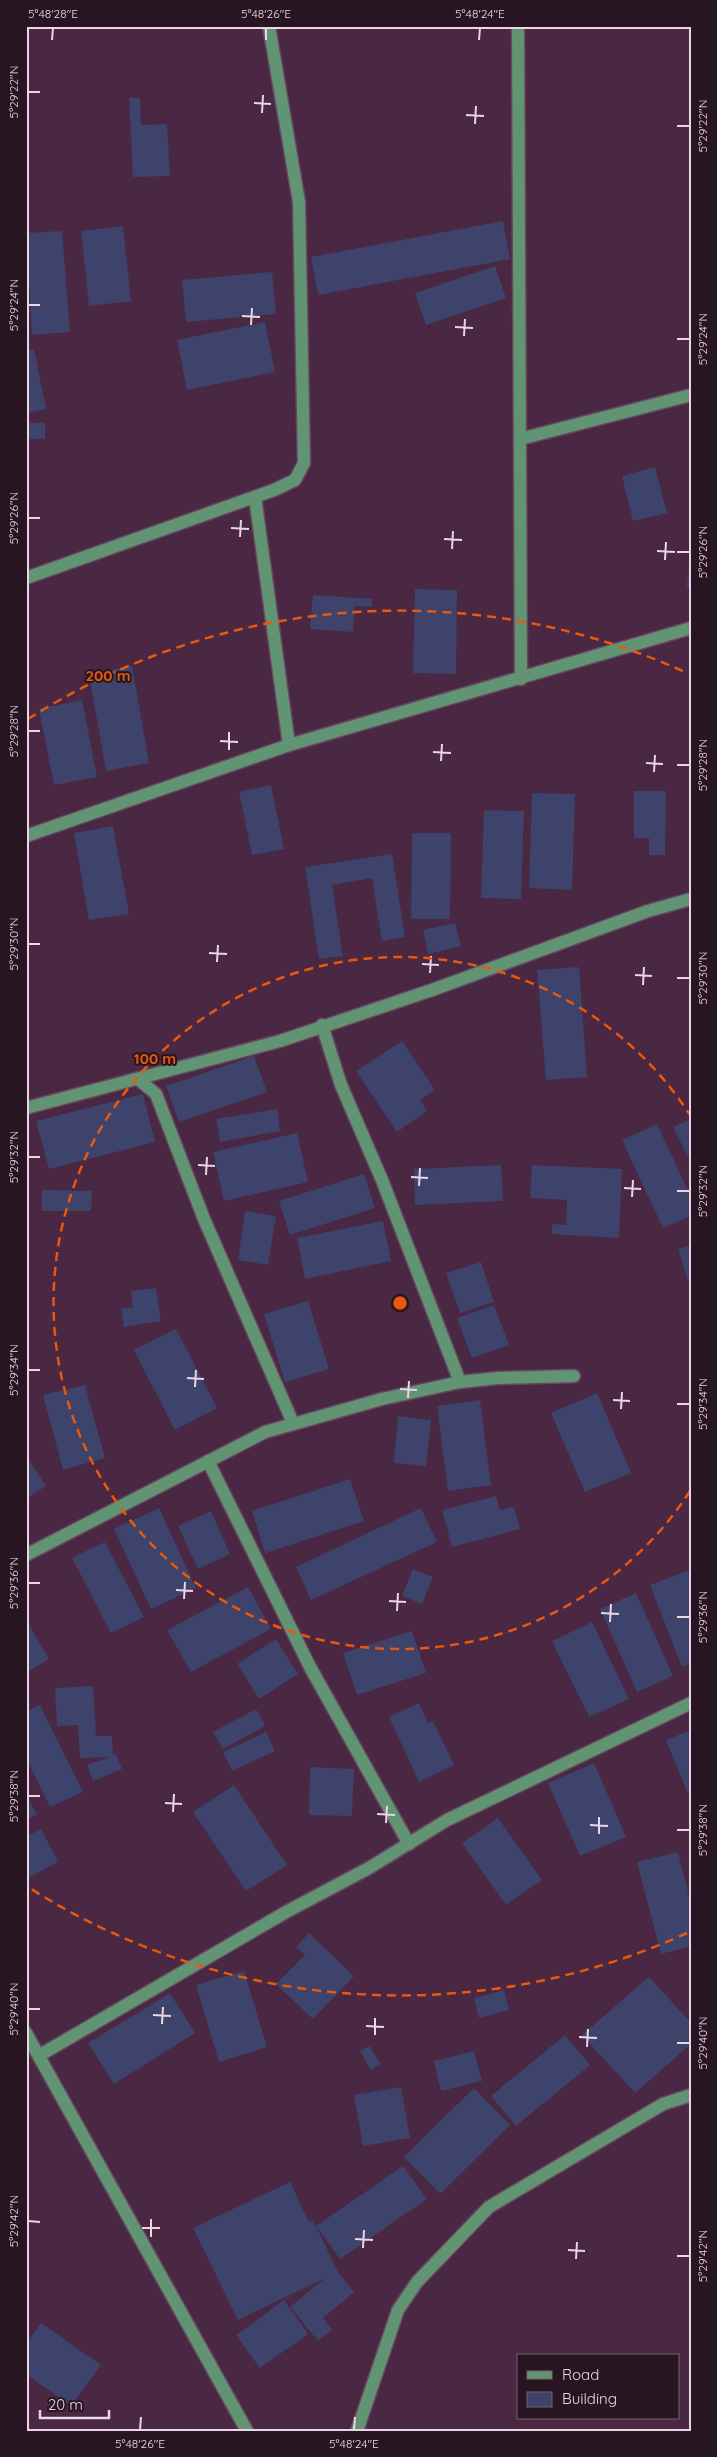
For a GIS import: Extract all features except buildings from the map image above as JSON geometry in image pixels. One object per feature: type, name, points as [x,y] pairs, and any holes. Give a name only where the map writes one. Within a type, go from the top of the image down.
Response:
[{"type":"street","points":[[26,578],[255,497],[295,480],[304,463],[299,202],[269,26]]},
{"type":"street","points":[[518,26],[521,679]]},
{"type":"street","points":[[520,439],[691,395]]},
{"type":"street","points":[[255,497],[289,745]]},
{"type":"street","points":[[26,836],[289,745],[691,628]]},
{"type":"street","points":[[26,1108],[280,1041],[432,990],[648,911],[691,898]]},
{"type":"street","points":[[322,1026],[341,1085],[382,1180],[460,1382]]},
{"type":"street","points":[[138,1079],[156,1094],[204,1219],[293,1423]]},
{"type":"street","points":[[26,1555],[265,1432],[293,1423],[460,1382],[498,1378],[574,1376]]},
{"type":"street","points":[[208,1461],[246,1542],[310,1667],[409,1844]]},
{"type":"street","points":[[40,2055],[409,1844],[447,1820],[691,1703]]},
{"type":"street","points":[[26,2033],[40,2055],[71,2116],[247,2431]]},
{"type":"street","points":[[357,2431],[398,2310],[417,2282],[489,2207],[663,2104],[691,2094]]}]
